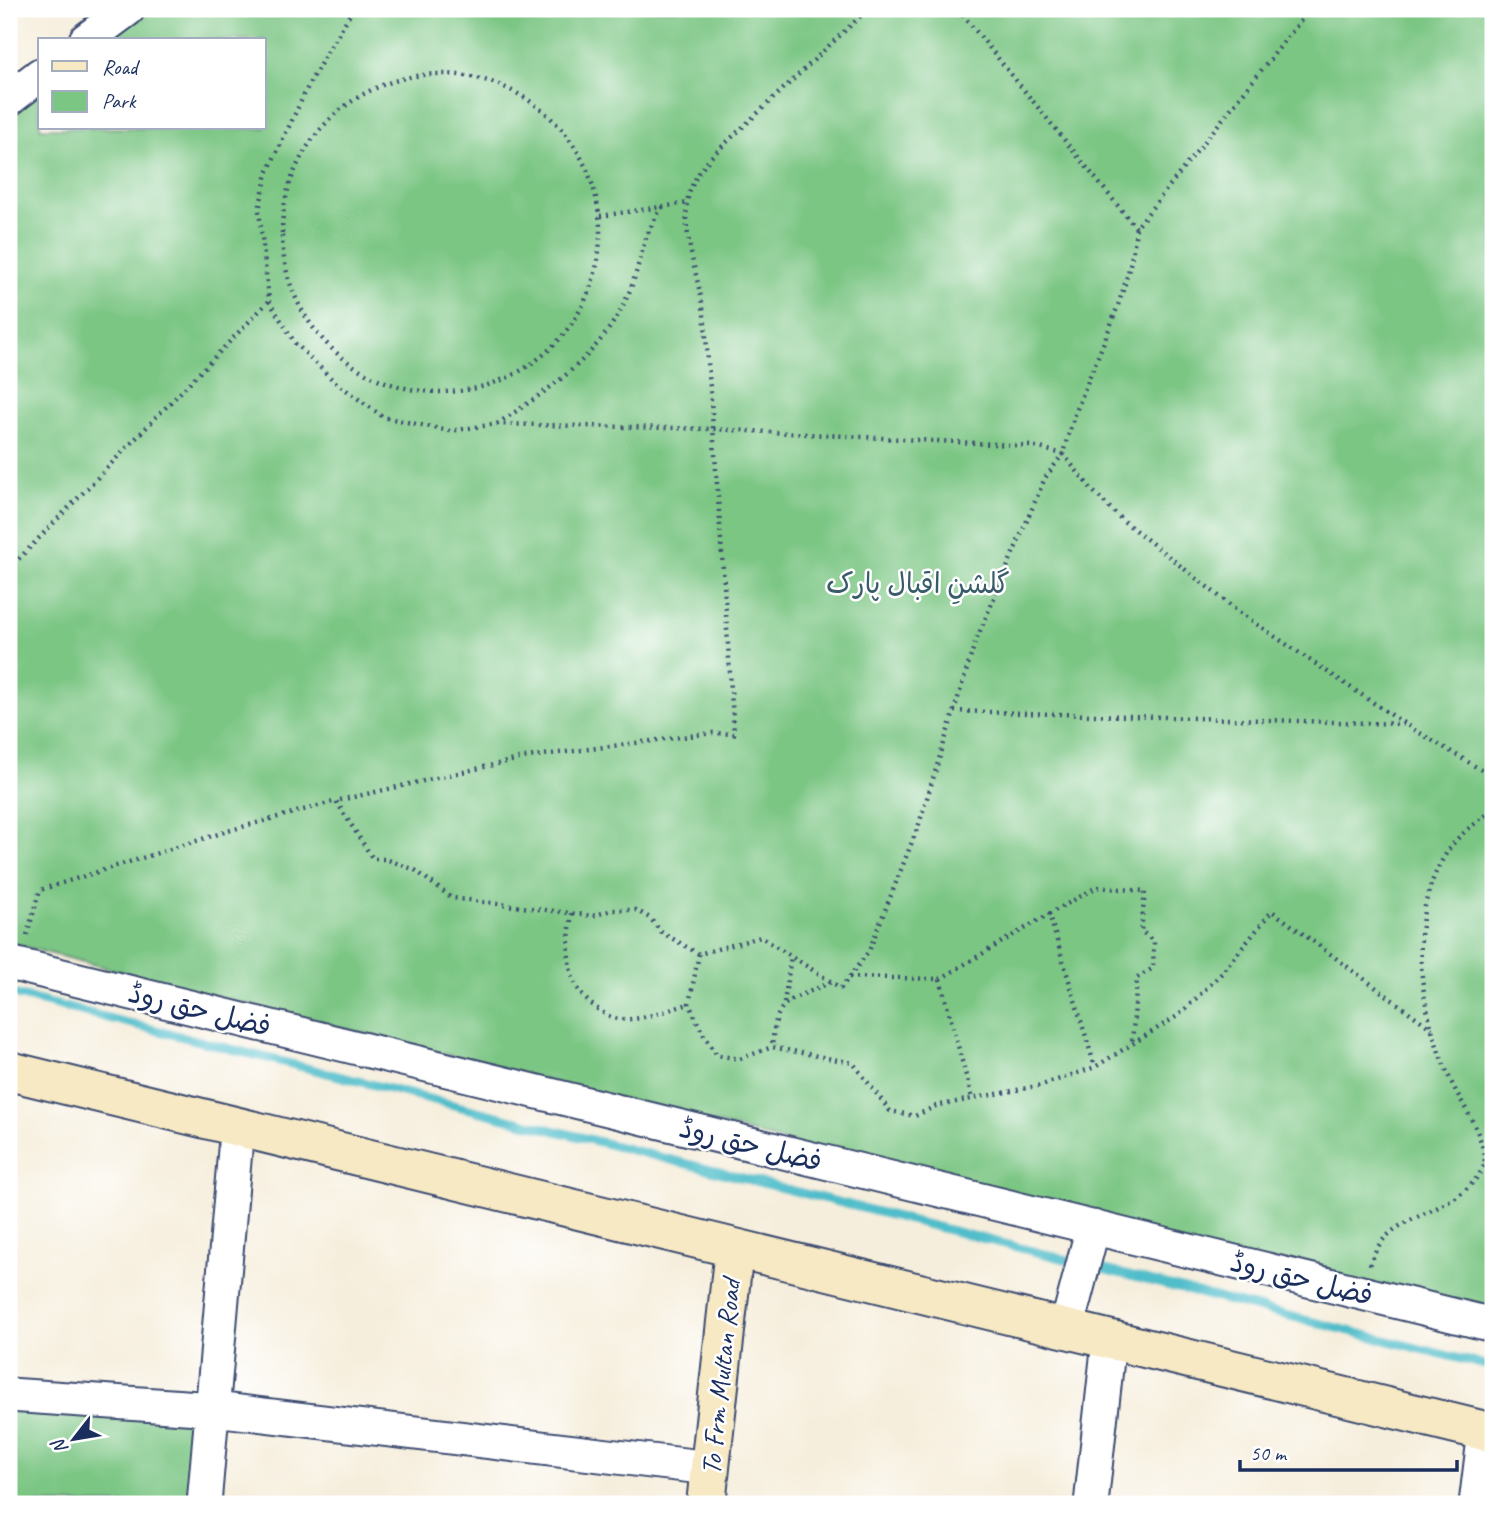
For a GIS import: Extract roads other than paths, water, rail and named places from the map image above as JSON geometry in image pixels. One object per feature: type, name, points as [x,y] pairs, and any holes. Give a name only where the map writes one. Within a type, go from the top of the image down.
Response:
[{"type":"main road","points":[[9,1071],[1066,1331],[1489,1432]]},
{"type":"main road","name":"To Frm Multan Road","points":[[708,1486],[734,1249]]},
{"type":"street","points":[[89,38],[128,9]]},
{"type":"street","points":[[9,99],[38,77]]},
{"type":"street","name":"فضل حق روڈ","points":[[14,964],[1090,1237],[1362,1293],[1493,1325]]},
{"type":"street","points":[[204,1504],[237,1127]]},
{"type":"street","points":[[1066,1331],[1090,1237]]},
{"type":"street","points":[[1091,1504],[1110,1341]]},
{"type":"street","points":[[9,1395],[214,1409],[708,1486]]},
{"type":"street","points":[[1476,1504],[1489,1432]]},
{"type":"waterway","points":[[9,993],[1076,1262]]},
{"type":"waterway","points":[[1090,1266],[1493,1367]]},
{"type":"park label","name":"گلشنِ اقبال پارک","points":[[918,583]]}]
